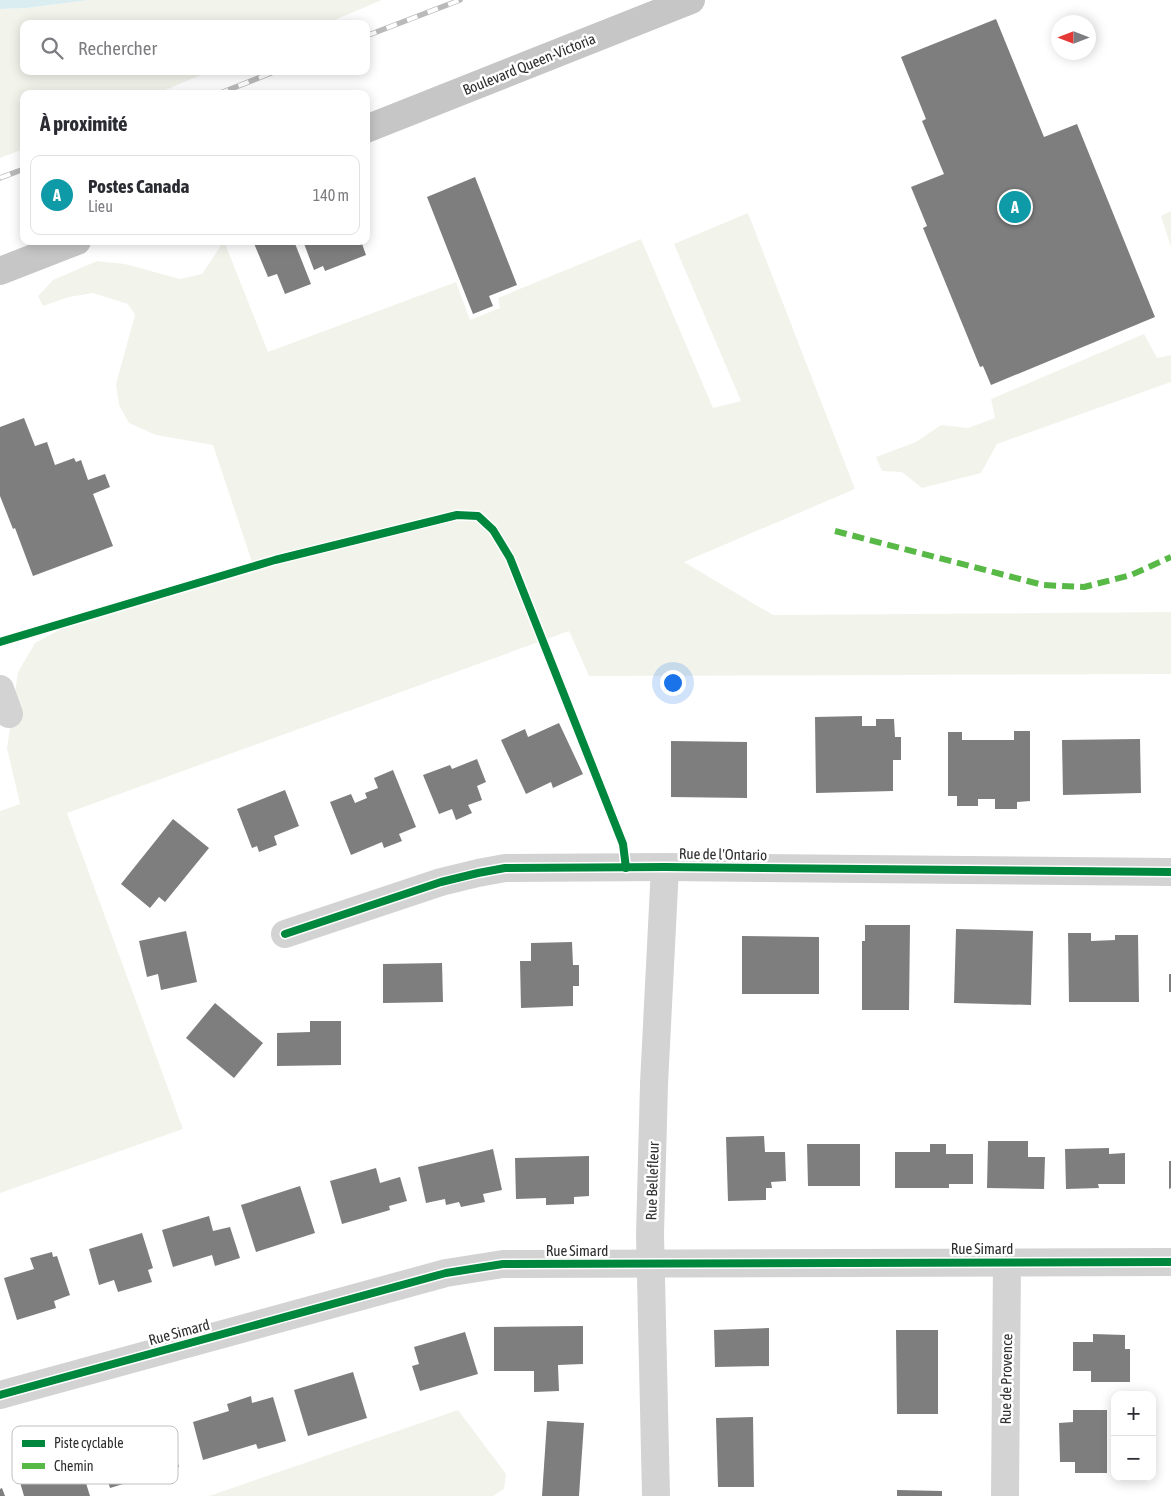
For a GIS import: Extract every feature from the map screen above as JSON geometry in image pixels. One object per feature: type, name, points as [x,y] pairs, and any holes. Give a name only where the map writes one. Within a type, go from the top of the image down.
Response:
[{"type":"main road","name":"Boulevard Queen-Victoria","points":[[370,127],[691,0]]},
{"type":"main road","points":[[0,271],[68,245]]},
{"type":"street","points":[[0,689],[9,714]]},
{"type":"street","name":"Rue de l'Ontario","points":[[285,934],[442,882],[505,868],[665,867],[1171,872]]},
{"type":"street","name":"Rue Bellefleur","points":[[656,1496],[651,1263],[654,1094],[665,867]]},
{"type":"street","name":"Rue de Provence","points":[[1005,1496],[1007,1261]]},
{"type":"street","name":"Rue Simard","points":[[0,1395],[446,1273],[503,1264],[1171,1262]]},
{"type":"shaded area","points":[[0,0],[88,0],[27,8],[0,9]]},
{"type":"shaded area","points":[[88,0],[382,0],[334,20],[20,20],[20,75],[201,75],[165,90],[20,90],[20,150],[0,158],[0,9],[27,8]]},
{"type":"shaded area","points":[[1171,211],[1171,247],[1161,216]]},
{"type":"shaded area","points":[[748,213],[855,489],[684,562],[773,615],[1171,612],[1171,674],[589,676],[569,631],[67,813],[183,1129],[0,1193],[0,811],[20,804],[7,748],[18,672],[35,643],[107,604],[252,562],[213,445],[156,435],[129,423],[119,405],[116,384],[135,315],[128,304],[93,293],[69,297],[43,306],[38,296],[53,280],[97,261],[125,264],[180,279],[202,274],[221,245],[226,245],[268,352],[456,282],[470,320],[500,308],[498,298],[641,239],[713,408],[741,401],[674,244]]},
{"type":"shaded area","points":[[1144,334],[1157,358],[1171,355],[1171,382],[997,444],[981,473],[922,488],[902,472],[882,471],[876,457],[916,442],[941,425],[968,428],[995,418],[991,399]]},
{"type":"shaded area","points":[[458,1410],[506,1474],[504,1489],[493,1496],[209,1496]]},
{"type":"building","points":[[996,19],[1044,137],[1077,124],[1155,317],[991,385],[983,366],[980,367],[923,228],[927,226],[911,187],[944,174],[922,121],[926,119],[901,57]]},
{"type":"building","points":[[475,177],[517,285],[489,296],[493,306],[473,314],[427,197]]},
{"type":"building","points":[[255,245],[296,245],[311,284],[285,294],[277,274],[268,277]]},
{"type":"building","points":[[305,245],[362,245],[366,255],[325,271],[323,266],[314,270]]},
{"type":"building","points":[[24,418],[35,446],[47,442],[55,465],[74,458],[76,462],[81,460],[88,480],[105,474],[110,487],[93,494],[113,546],[33,576],[15,528],[13,529],[0,496],[0,427]]},
{"type":"building","points":[[862,716],[862,726],[876,726],[876,719],[894,719],[895,737],[901,737],[901,760],[893,760],[893,791],[816,793],[815,717]]},
{"type":"building","points":[[559,723],[583,774],[553,788],[551,782],[526,794],[501,740],[525,729],[528,737]]},
{"type":"building","points":[[1014,731],[1030,731],[1030,801],[1017,802],[1017,809],[995,809],[995,799],[978,799],[978,806],[957,806],[957,796],[948,796],[948,732],[962,732],[962,740],[1014,740]]},
{"type":"building","points":[[1140,739],[1141,793],[1063,795],[1062,740]]},
{"type":"building","points":[[671,741],[747,742],[747,798],[671,797]]},
{"type":"building","points":[[477,759],[486,782],[477,786],[482,800],[468,805],[472,813],[456,820],[452,809],[439,814],[423,775],[450,765],[452,769]]},
{"type":"building","points":[[393,770],[416,827],[399,834],[402,841],[384,848],[382,842],[351,855],[330,802],[351,794],[355,803],[367,798],[365,793],[378,788],[374,778]]},
{"type":"building","points":[[285,790],[299,826],[274,836],[277,845],[259,852],[257,846],[252,848],[237,809]]},
{"type":"building","points":[[173,819],[209,848],[165,902],[159,897],[150,908],[121,884]]},
{"type":"building","points":[[865,925],[910,925],[909,1010],[862,1010],[862,941],[865,941]]},
{"type":"building","points":[[956,929],[1033,931],[1031,1005],[954,1003]]},
{"type":"building","points":[[186,931],[197,982],[161,990],[158,974],[147,977],[139,941]]},
{"type":"building","points":[[1068,933],[1091,933],[1091,941],[1115,940],[1115,935],[1138,935],[1139,1002],[1069,1002]]},
{"type":"building","points":[[742,936],[819,937],[819,994],[742,994]]},
{"type":"building","points":[[572,942],[573,965],[579,965],[579,986],[573,986],[573,1006],[521,1008],[520,961],[531,961],[531,943]]},
{"type":"building","points":[[442,963],[443,1002],[383,1003],[383,964]]},
{"type":"building","points":[[1169,974],[1171,974],[1171,992],[1169,992]]},
{"type":"building","points":[[215,1003],[263,1043],[234,1078],[186,1038]]},
{"type":"building","points":[[310,1021],[341,1021],[341,1065],[277,1066],[277,1033],[310,1032]]},
{"type":"building","points":[[764,1136],[765,1152],[785,1152],[786,1181],[771,1182],[772,1188],[766,1188],[766,1200],[728,1201],[726,1137]]},
{"type":"building","points":[[988,1141],[1028,1141],[1028,1157],[1045,1157],[1044,1189],[987,1188]]},
{"type":"building","points":[[807,1144],[860,1144],[860,1186],[808,1186]]},
{"type":"building","points":[[930,1144],[946,1144],[946,1154],[973,1154],[973,1184],[949,1184],[949,1188],[895,1188],[895,1152],[930,1152]]},
{"type":"building","points":[[1109,1148],[1109,1154],[1125,1153],[1125,1184],[1098,1184],[1099,1188],[1066,1189],[1065,1149]]},
{"type":"building","points":[[493,1149],[502,1190],[483,1194],[485,1202],[461,1207],[459,1202],[446,1205],[445,1199],[426,1203],[418,1167]]},
{"type":"building","points":[[589,1156],[589,1196],[574,1197],[574,1204],[546,1205],[546,1198],[516,1199],[515,1158]]},
{"type":"building","points":[[1169,1161],[1171,1161],[1171,1188],[1169,1189]]},
{"type":"building","points":[[376,1168],[380,1183],[400,1177],[407,1201],[389,1206],[390,1210],[342,1224],[330,1181]]},
{"type":"building","points":[[300,1186],[315,1233],[256,1252],[241,1205]]},
{"type":"building","points":[[209,1216],[213,1231],[230,1227],[240,1258],[215,1266],[212,1255],[173,1267],[162,1230]]},
{"type":"building","points":[[142,1233],[153,1268],[148,1270],[152,1282],[118,1292],[114,1280],[99,1285],[89,1249]]},
{"type":"building","points":[[52,1252],[53,1257],[57,1256],[70,1295],[54,1301],[56,1308],[17,1320],[4,1278],[34,1269],[30,1258]]},
{"type":"building","points":[[583,1326],[583,1364],[558,1365],[559,1391],[534,1392],[534,1371],[494,1371],[494,1327]]},
{"type":"building","points":[[769,1328],[769,1366],[715,1367],[714,1330]]},
{"type":"building","points":[[896,1330],[938,1330],[938,1414],[897,1414]]},
{"type":"building","points":[[465,1332],[478,1374],[420,1391],[412,1366],[419,1364],[414,1347]]},
{"type":"building","points":[[1093,1334],[1125,1335],[1125,1349],[1130,1349],[1130,1382],[1091,1382],[1091,1371],[1073,1371],[1073,1342],[1093,1342]]},
{"type":"building","points":[[353,1372],[367,1418],[308,1436],[294,1390]]},
{"type":"building","points":[[251,1396],[252,1403],[273,1397],[286,1441],[258,1449],[256,1444],[203,1460],[193,1422],[229,1411],[227,1404]]},
{"type":"building","points":[[1073,1410],[1107,1410],[1107,1473],[1075,1473],[1075,1462],[1060,1462],[1059,1423],[1073,1422]]},
{"type":"building","points":[[753,1417],[754,1487],[718,1487],[716,1418]]},
{"type":"building","points":[[547,1421],[584,1423],[579,1496],[542,1496]]},
{"type":"building","points":[[20,1484],[86,1484],[90,1496],[24,1496]]},
{"type":"building","points":[[109,1484],[123,1484],[110,1488]]},
{"type":"building","points":[[2,1488],[5,1496],[0,1496],[0,1489]]},
{"type":"building","points":[[897,1490],[942,1491],[942,1496],[897,1496]]},
{"type":"railway","points":[[370,34],[460,0]]},
{"type":"railway","points":[[228,90],[266,75]]},
{"type":"railway","points":[[0,178],[20,170]]},
{"type":"marked path","points":[[835,531],[1043,585],[1084,587],[1131,575],[1171,557]]},
{"type":"cycle path","points":[[0,642],[275,560],[457,515],[478,516],[493,530],[510,558],[623,844],[626,868]]},
{"type":"cycle path","points":[[285,934],[441,882],[505,868],[665,867],[1171,872]]},
{"type":"cycle path","points":[[0,1395],[446,1273],[503,1264],[1171,1262]]},
{"type":"place","name":"Postes Canada","points":[[1015,207]]}]
